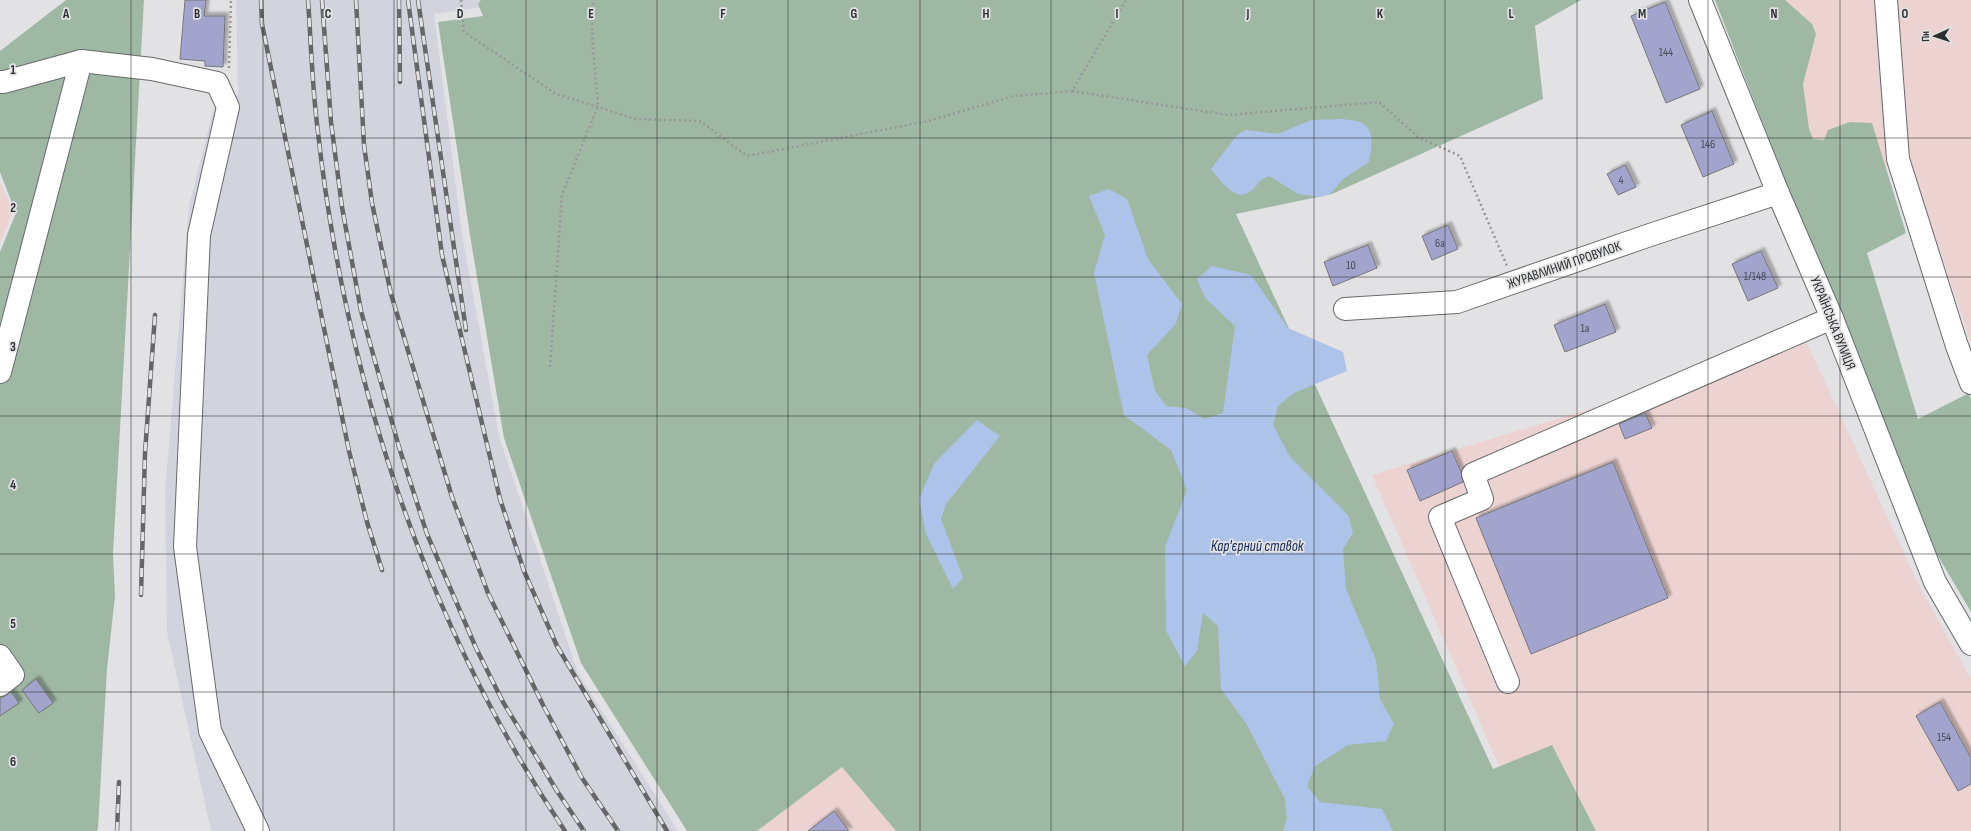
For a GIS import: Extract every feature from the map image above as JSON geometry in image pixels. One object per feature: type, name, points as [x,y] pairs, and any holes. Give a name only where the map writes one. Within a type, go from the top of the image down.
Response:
[{"type":"street","name":"УКРАЇНСЬКА ВУЛИЦЯ","points":[[1700,0],[1778,193],[1832,318],[1935,582],[1971,644]]},
{"type":"street","points":[[1886,0],[1898,159],[1957,346],[1971,382]]},
{"type":"street","points":[[0,372],[81,61]]},
{"type":"street","points":[[0,82],[81,61],[152,69],[217,83],[228,106],[199,235],[185,548],[210,731],[258,831]]},
{"type":"street","name":"ЖУРАВЛИНИЙ ПРОВУЛОК","points":[[1345,309],[1457,302],[1650,235],[1778,193]]},
{"type":"street","points":[[1508,682],[1440,517],[1482,499],[1473,474],[1832,318]]},
{"type":"street","points":[[0,656],[13,675],[0,685]]},
{"type":"path","points":[[229,76],[231,0]]},
{"type":"path","points":[[461,0],[464,32],[556,94],[636,119],[700,121],[747,156],[928,121],[1014,96],[1072,91],[1228,115],[1379,102],[1418,137],[1460,156],[1515,283]]},
{"type":"path","points":[[550,368],[562,195],[598,106],[592,37],[593,0]]},
{"type":"path","points":[[1072,91],[1126,0]]},
{"type":"shaded area","points":[[236,0],[490,0],[489,6],[434,14],[462,234],[499,436],[578,673],[678,831],[211,831],[167,632],[165,492],[189,206],[214,107],[238,95]]},
{"type":"shaded area","points":[[1724,0],[1971,0],[1971,343],[1911,164],[1796,177]]},
{"type":"shaded area","points":[[0,182],[13,211],[0,244]]},
{"type":"shaded area","points":[[1807,343],[1921,590],[1971,679],[1971,831],[1596,831],[1552,745],[1500,768],[1372,475]]},
{"type":"shaded area","points":[[842,767],[896,831],[757,831]]},
{"type":"green space","points":[[66,0],[144,0],[113,554],[115,596],[107,669],[98,828],[97,831],[0,831],[0,252],[16,213],[0,172],[0,51]]},
{"type":"green space","points":[[481,0],[1581,0],[1535,26],[1543,99],[1332,194],[1236,214],[1493,769],[1552,745],[1596,831],[896,831],[842,767],[757,831],[687,831],[581,663],[504,438],[470,235],[438,22],[483,16],[478,4]]},
{"type":"green space","points":[[1715,0],[1785,0],[1812,24],[1816,34],[1803,84],[1809,129],[1813,139],[1824,140],[1828,130],[1850,122],[1872,123],[1906,233],[1867,253],[1918,419],[1969,393],[1971,399],[1971,612],[1935,551],[1857,353],[1791,197]]},
{"type":"water","points":[[1342,119],[1358,121],[1366,126],[1371,135],[1371,152],[1369,162],[1343,179],[1330,194],[1320,197],[1298,194],[1269,176],[1260,181],[1246,194],[1240,195],[1229,189],[1211,169],[1237,135],[1246,130],[1278,134],[1311,120]]},
{"type":"water","name":"Кар'єрний ставок","points":[[1109,189],[1127,199],[1148,259],[1182,304],[1175,325],[1147,355],[1155,391],[1166,406],[1186,408],[1204,419],[1223,413],[1235,326],[1205,298],[1197,279],[1212,266],[1251,275],[1288,328],[1343,352],[1347,371],[1294,393],[1278,406],[1273,425],[1290,457],[1348,515],[1353,533],[1343,549],[1346,589],[1376,660],[1380,699],[1394,724],[1386,741],[1348,745],[1315,766],[1307,786],[1320,802],[1382,809],[1393,831],[1283,831],[1287,819],[1285,799],[1246,723],[1221,689],[1218,626],[1203,613],[1197,651],[1185,666],[1166,631],[1165,547],[1187,490],[1171,450],[1124,415],[1094,273],[1105,235],[1089,196]]},
{"type":"water","points":[[977,420],[1000,436],[946,504],[941,519],[963,578],[953,589],[926,534],[919,499],[934,464]]},
{"type":"building","points":[[185,0],[206,0],[204,16],[225,16],[223,67],[205,66],[205,61],[180,59]]},
{"type":"building","points":[[1665,2],[1700,89],[1666,103],[1631,16]]},
{"type":"building","points":[[1712,111],[1734,164],[1703,177],[1681,125]]},
{"type":"building","points":[[1625,165],[1636,187],[1618,195],[1607,174]]},
{"type":"building","points":[[1448,225],[1458,249],[1432,260],[1422,236]]},
{"type":"building","points":[[1368,245],[1377,268],[1333,286],[1324,262]]},
{"type":"building","points":[[1761,251],[1778,288],[1748,301],[1732,264]]},
{"type":"building","points":[[1605,304],[1616,332],[1565,352],[1554,325]]},
{"type":"building","points":[[1645,413],[1652,428],[1625,439],[1619,424]]},
{"type":"building","points":[[1452,451],[1461,472],[1463,482],[1420,501],[1407,470]]},
{"type":"building","points":[[1613,462],[1668,598],[1531,654],[1476,518]]},
{"type":"building","points":[[36,679],[53,703],[39,713],[22,690]]},
{"type":"building","points":[[11,692],[19,703],[0,716],[0,699]]},
{"type":"building","points":[[1940,702],[1971,758],[1971,784],[1958,791],[1916,716]]},
{"type":"building","points":[[834,811],[849,831],[808,831]]},
{"type":"railway","points":[[261,0],[262,24],[349,451],[367,522],[382,570]]},
{"type":"railway","points":[[308,0],[315,109],[330,218],[347,311],[370,402],[398,493],[432,581],[471,668],[515,751],[565,831]]},
{"type":"railway","points":[[322,0],[331,122],[342,207],[361,311],[399,447],[427,534],[476,648],[503,702],[557,791],[584,831]]},
{"type":"railway","points":[[356,0],[364,145],[372,203],[391,294],[452,497],[488,593],[543,705],[582,778],[618,831]]},
{"type":"railway","points":[[399,0],[400,82]]},
{"type":"railway","points":[[408,0],[442,255],[500,499],[524,571],[557,646],[667,831]]},
{"type":"railway","points":[[418,0],[466,330]]},
{"type":"railway","points":[[141,595],[145,453],[155,315]]},
{"type":"railway","points":[[117,831],[119,782]]}]
